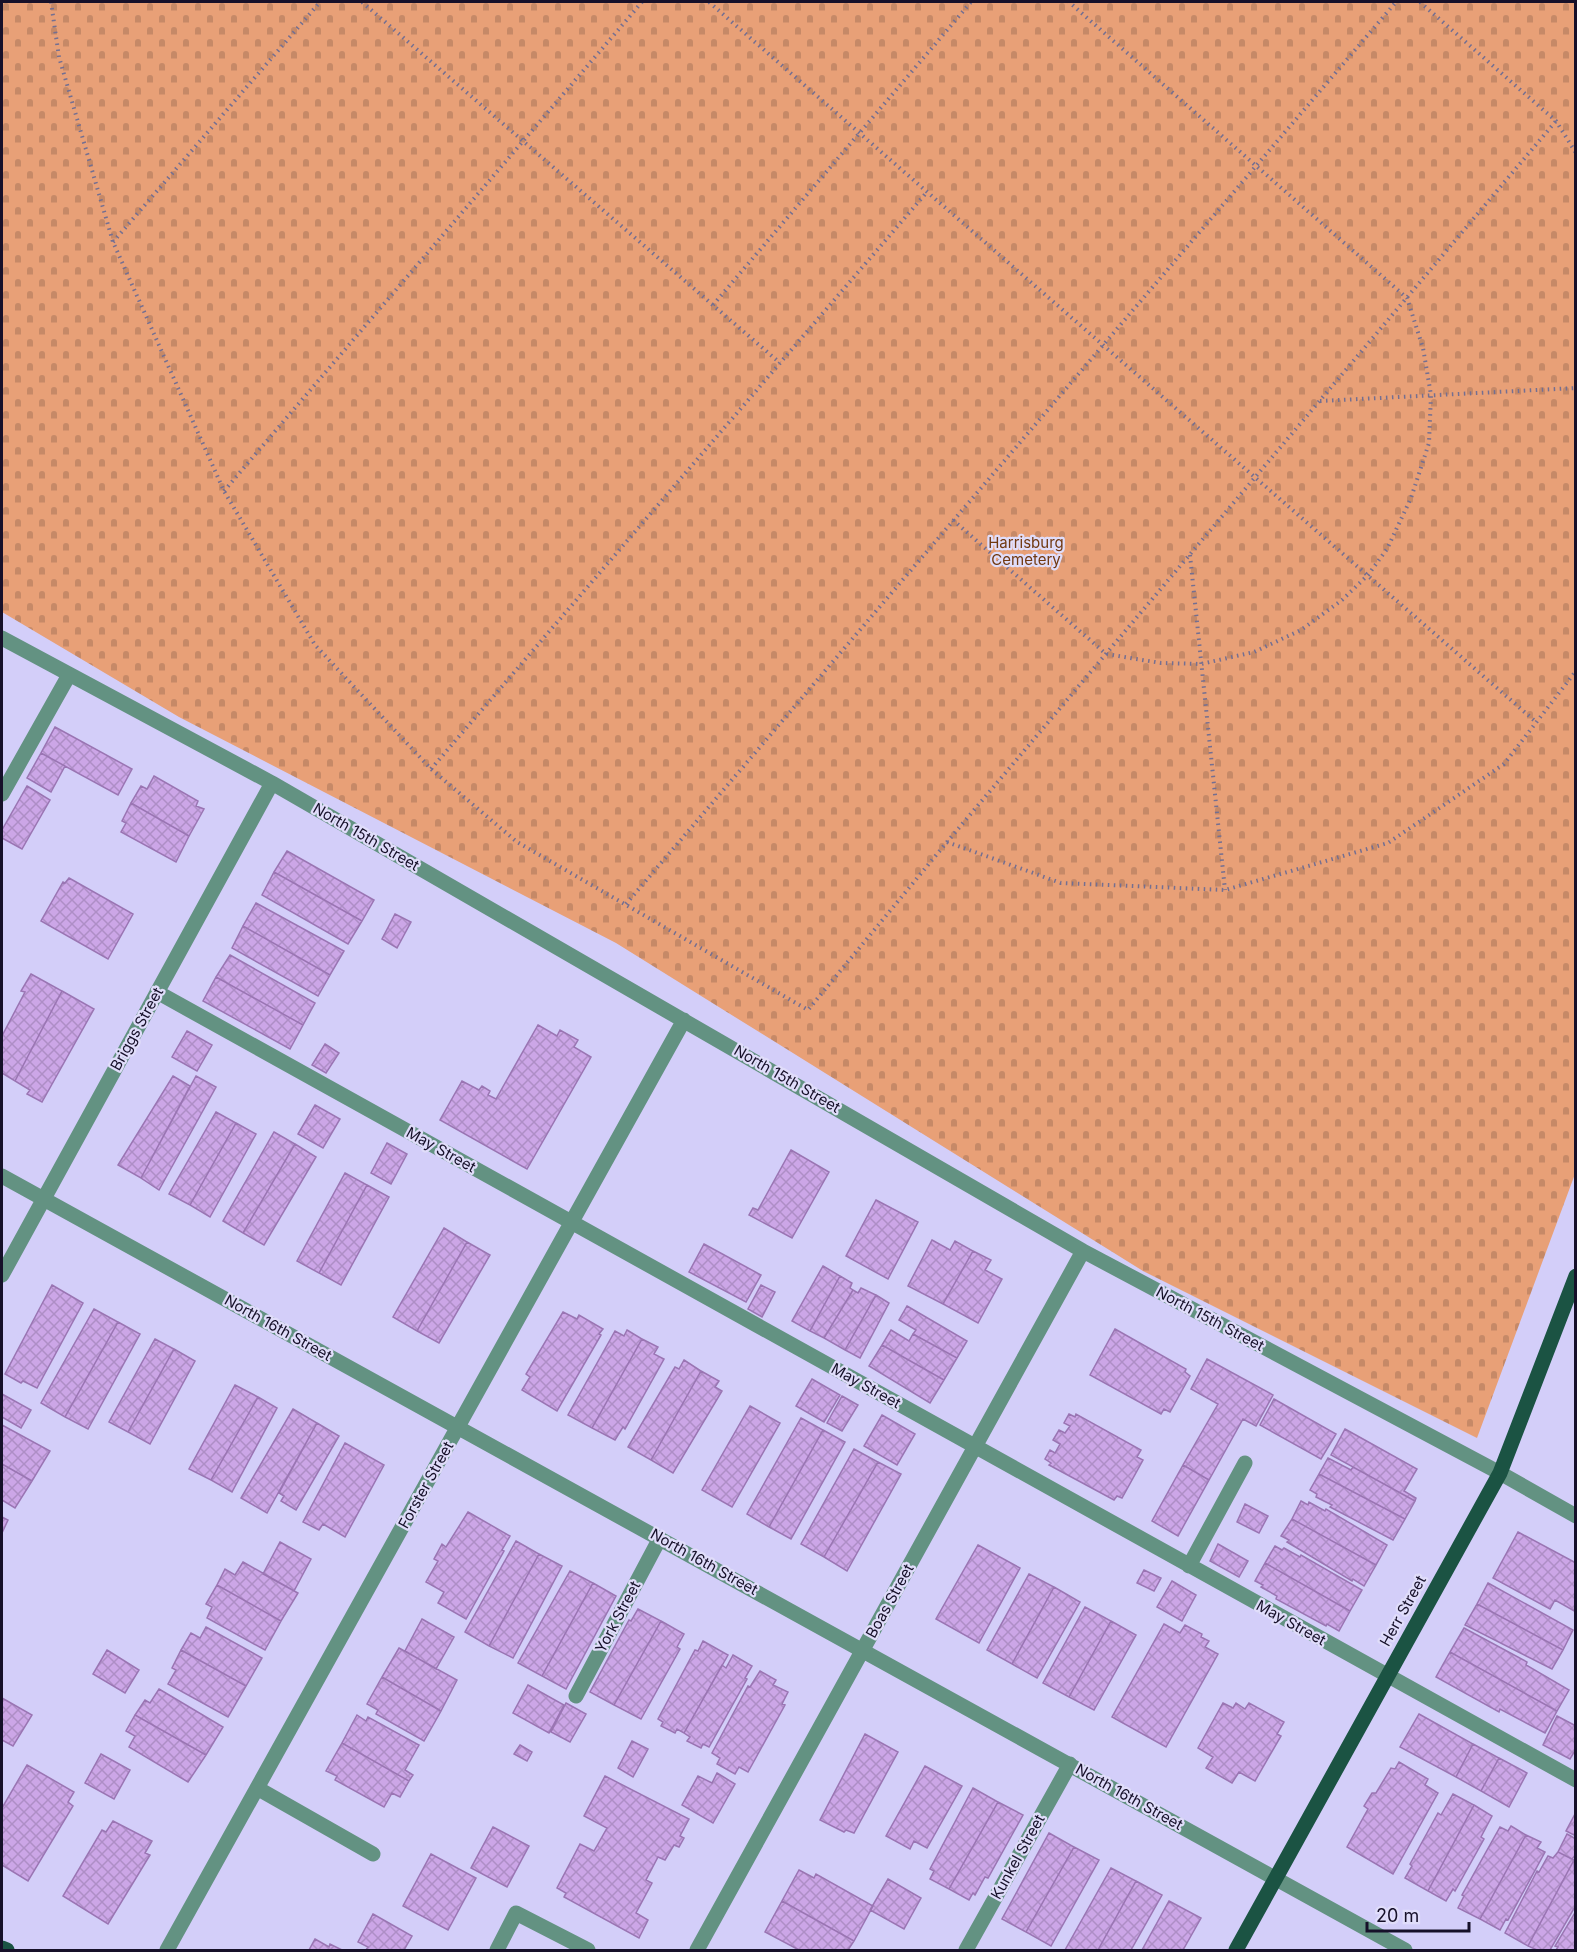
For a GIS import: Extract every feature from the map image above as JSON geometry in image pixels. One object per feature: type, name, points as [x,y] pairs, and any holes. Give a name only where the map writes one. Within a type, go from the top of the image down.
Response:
[{"type":"main road","name":"Herr Street","points":[[1236,1950],[1500,1473],[1575,1276]]},
{"type":"main road","points":[[2,1948],[7,1950]]},
{"type":"street","name":"North 15th Street","points":[[2,638],[272,783],[1083,1251],[1500,1473],[1575,1516]]},
{"type":"street","points":[[2,794],[69,675]]},
{"type":"street","name":"Briggs Street","points":[[2,1275],[272,783]]},
{"type":"street","name":"May Street","points":[[157,992],[1575,1780]]},
{"type":"street","name":"Forster Street","points":[[167,1950],[684,1020]]},
{"type":"street","name":"North 16th Street","points":[[2,1176],[1405,1950]]},
{"type":"street","name":"Boas Street","points":[[697,1950],[1083,1251]]},
{"type":"street","points":[[1189,1566],[1245,1463]]},
{"type":"street","name":"York Street","points":[[576,1696],[660,1538]]},
{"type":"street","name":"Kunkel Street","points":[[966,1950],[1070,1764]]},
{"type":"street","points":[[256,1788],[373,1854]]},
{"type":"street","points":[[497,1950],[516,1913],[588,1950]]},
{"type":"path","points":[[51,2],[59,57],[113,242],[224,491],[315,645],[432,769],[517,842],[808,1010],[946,842],[1556,121]]},
{"type":"path","points":[[113,242],[320,2]]},
{"type":"path","points":[[362,2],[780,363]]},
{"type":"path","points":[[224,491],[642,2]]},
{"type":"path","points":[[709,2],[1536,722]]},
{"type":"path","points":[[713,304],[971,2]]},
{"type":"path","points":[[953,520],[1106,654],[1161,663],[1201,664],[1254,652],[1301,630],[1342,600],[1368,575],[1386,549],[1411,498],[1429,443],[1431,396],[1423,348],[1407,298],[1069,2]]},
{"type":"path","points":[[626,904],[1396,2]]},
{"type":"path","points":[[1420,2],[1556,121],[1575,153]]},
{"type":"path","points":[[432,769],[927,192]]},
{"type":"path","points":[[1320,401],[1575,388]]},
{"type":"path","points":[[1190,555],[1225,890]]},
{"type":"path","points":[[946,842],[1061,883],[1225,890],[1388,843],[1504,764],[1575,671]]},
{"type":"green space","name":"Harrisburg Cemetery","points":[[2,2],[1575,2],[1575,1174],[1477,1438],[1143,1271],[616,943],[179,717],[2,612]]},
{"type":"building","points":[[55,727],[132,769],[118,795],[41,753]]},
{"type":"building","points":[[41,753],[65,766],[51,792],[27,778]]},
{"type":"building","points":[[154,776],[198,801],[196,806],[204,809],[189,836],[131,803],[141,786],[147,789]]},
{"type":"building","points":[[27,786],[50,800],[22,849],[2,838],[2,830]]},
{"type":"building","points":[[131,803],[189,836],[176,862],[121,832],[126,823],[122,821]]},
{"type":"building","points":[[287,851],[374,900],[362,921],[274,872]]},
{"type":"building","points":[[274,872],[362,921],[348,944],[262,895]]},
{"type":"building","points":[[69,878],[133,914],[108,959],[41,921],[63,882],[65,883]]},
{"type":"building","points":[[256,903],[344,951],[330,975],[243,926]]},
{"type":"building","points":[[395,914],[411,922],[397,948],[382,939]]},
{"type":"building","points":[[243,926],[330,975],[318,996],[232,948]]},
{"type":"building","points":[[230,955],[315,1003],[303,1025],[216,977]]},
{"type":"building","points":[[31,974],[62,991],[15,1081],[2,1073],[2,1036],[25,992],[21,991]]},
{"type":"building","points":[[216,977],[303,1025],[290,1049],[203,1001]]},
{"type":"building","points":[[62,991],[94,1009],[42,1102],[27,1094],[30,1090],[15,1081]]},
{"type":"building","points":[[538,1025],[557,1036],[560,1030],[578,1040],[574,1047],[591,1057],[527,1169],[440,1120],[462,1081],[479,1090],[482,1086],[490,1091],[488,1095],[496,1099]]},
{"type":"building","points":[[187,1031],[212,1045],[197,1071],[172,1057]]},
{"type":"building","points":[[325,1044],[339,1053],[326,1073],[312,1065]]},
{"type":"building","points":[[173,1076],[190,1086],[141,1178],[118,1165]]},
{"type":"building","points":[[196,1076],[216,1087],[159,1190],[141,1178]]},
{"type":"building","points":[[315,1105],[340,1119],[323,1148],[298,1134]]},
{"type":"building","points":[[216,1112],[236,1123],[190,1205],[169,1194]]},
{"type":"building","points":[[236,1123],[256,1134],[210,1217],[190,1205]]},
{"type":"building","points":[[274,1132],[295,1144],[243,1233],[223,1221]]},
{"type":"building","points":[[387,1143],[407,1154],[391,1184],[371,1173]]},
{"type":"building","points":[[295,1144],[316,1157],[264,1245],[243,1233]]},
{"type":"building","points":[[791,1150],[829,1172],[792,1238],[749,1215],[753,1208],[758,1210]]},
{"type":"building","points":[[345,1173],[367,1185],[319,1273],[297,1261]]},
{"type":"building","points":[[367,1185],[389,1197],[341,1285],[319,1273]]},
{"type":"building","points":[[876,1200],[918,1222],[888,1279],[846,1256]]},
{"type":"building","points":[[444,1228],[467,1242],[417,1331],[393,1317]]},
{"type":"building","points":[[932,1240],[950,1250],[955,1241],[973,1251],[943,1304],[908,1286]]},
{"type":"building","points":[[467,1242],[490,1255],[439,1343],[417,1331]]},
{"type":"building","points":[[704,1244],[761,1275],[746,1302],[689,1272]]},
{"type":"building","points":[[973,1251],[991,1260],[985,1270],[1002,1279],[978,1323],[943,1304]]},
{"type":"building","points":[[823,1266],[840,1276],[810,1331],[792,1321]]},
{"type":"building","points":[[840,1276],[852,1283],[850,1288],[853,1290],[824,1338],[810,1331]]},
{"type":"building","points":[[52,1285],[83,1303],[37,1388],[23,1381],[21,1383],[5,1374]]},
{"type":"building","points":[[761,1285],[775,1292],[762,1317],[748,1309]]},
{"type":"building","points":[[861,1288],[876,1295],[845,1350],[824,1338],[853,1290],[858,1293]]},
{"type":"building","points":[[876,1295],[889,1303],[860,1358],[845,1350]]},
{"type":"building","points":[[907,1306],[967,1341],[957,1358],[913,1334],[916,1330],[899,1320]]},
{"type":"building","points":[[94,1309],[118,1322],[65,1417],[41,1403]]},
{"type":"building","points":[[563,1312],[577,1319],[579,1315],[603,1329],[557,1411],[522,1390],[530,1377],[526,1374]]},
{"type":"building","points":[[118,1322],[140,1334],[88,1429],[65,1417]]},
{"type":"building","points":[[1115,1329],[1186,1369],[1185,1372],[1190,1376],[1170,1412],[1164,1409],[1161,1414],[1090,1375]]},
{"type":"building","points":[[627,1330],[642,1339],[592,1428],[568,1415],[615,1331],[624,1336]]},
{"type":"building","points":[[891,1330],[909,1341],[913,1334],[957,1358],[944,1380],[882,1345]]},
{"type":"building","points":[[155,1339],[174,1349],[128,1432],[109,1422]]},
{"type":"building","points":[[642,1339],[658,1347],[654,1354],[664,1359],[625,1429],[623,1427],[615,1440],[592,1428]]},
{"type":"building","points":[[882,1345],[944,1380],[930,1403],[869,1366]]},
{"type":"building","points":[[174,1349],[195,1361],[150,1444],[128,1432]]},
{"type":"building","points":[[1207,1359],[1273,1395],[1256,1426],[1243,1419],[1209,1480],[1183,1465],[1218,1404],[1191,1389]]},
{"type":"building","points":[[684,1360],[701,1371],[651,1460],[628,1447],[675,1367],[679,1369]]},
{"type":"building","points":[[701,1371],[719,1381],[715,1387],[722,1391],[673,1473],[651,1460]]},
{"type":"building","points":[[812,1379],[840,1395],[824,1422],[796,1406]]},
{"type":"building","points":[[235,1385],[258,1397],[211,1480],[189,1469]]},
{"type":"building","points":[[2,1394],[31,1410],[21,1428],[2,1417]]},
{"type":"building","points":[[842,1396],[858,1405],[842,1431],[827,1423]]},
{"type":"building","points":[[258,1397],[277,1408],[232,1492],[211,1480]]},
{"type":"building","points":[[1274,1399],[1336,1434],[1321,1459],[1260,1425]]},
{"type":"building","points":[[750,1406],[780,1423],[732,1507],[702,1490]]},
{"type":"building","points":[[293,1409],[317,1423],[267,1513],[241,1498]]},
{"type":"building","points":[[1069,1414],[1075,1417],[1076,1414],[1141,1450],[1137,1457],[1143,1460],[1122,1498],[1117,1496],[1114,1500],[1049,1465],[1051,1463],[1045,1459],[1050,1450],[1055,1453],[1060,1444],[1053,1440],[1059,1430],[1065,1433],[1070,1426],[1064,1423]]},
{"type":"building","points":[[882,1415],[915,1434],[897,1465],[864,1446]]},
{"type":"building","points":[[801,1418],[823,1430],[769,1527],[747,1514]]},
{"type":"building","points":[[317,1423],[339,1436],[296,1510],[281,1501],[284,1496],[279,1493]]},
{"type":"building","points":[[2,1425],[50,1451],[32,1481],[2,1464]]},
{"type":"building","points":[[1345,1429],[1417,1469],[1404,1491],[1416,1498],[1415,1501],[1331,1455]]},
{"type":"building","points":[[823,1430],[845,1442],[791,1539],[769,1527]]},
{"type":"building","points":[[345,1443],[384,1465],[345,1537],[323,1524],[319,1530],[303,1522]]},
{"type":"building","points":[[854,1449],[878,1462],[824,1557],[801,1544]]},
{"type":"building","points":[[1328,1458],[1351,1470],[1353,1467],[1415,1501],[1405,1519],[1319,1474]]},
{"type":"building","points":[[878,1462],[901,1474],[847,1571],[824,1557]]},
{"type":"building","points":[[2,1464],[32,1481],[15,1508],[2,1500]]},
{"type":"building","points":[[1183,1465],[1209,1480],[1178,1536],[1152,1521]]},
{"type":"building","points":[[1319,1474],[1405,1519],[1393,1540],[1330,1507],[1332,1505],[1316,1497],[1317,1494],[1310,1490]]},
{"type":"building","points":[[1301,1501],[1308,1505],[1309,1502],[1325,1511],[1326,1509],[1387,1545],[1376,1565],[1292,1519]]},
{"type":"building","points":[[1245,1504],[1268,1516],[1259,1533],[1237,1522]]},
{"type":"building","points":[[468,1512],[510,1536],[466,1619],[438,1603],[444,1592],[426,1582],[438,1561],[434,1559],[442,1544],[446,1547]]},
{"type":"building","points":[[2,1517],[8,1520],[2,1533]]},
{"type":"building","points":[[1292,1519],[1376,1565],[1364,1586],[1287,1542],[1289,1540],[1281,1536]]},
{"type":"building","points":[[1518,1532],[1576,1563],[1576,1612],[1555,1600],[1550,1609],[1493,1578]]},
{"type":"building","points":[[516,1541],[539,1554],[489,1646],[465,1632]]},
{"type":"building","points":[[280,1542],[311,1559],[294,1591],[263,1574]]},
{"type":"building","points":[[1218,1544],[1248,1561],[1239,1577],[1210,1561]]},
{"type":"building","points":[[978,1545],[1020,1568],[979,1643],[936,1619]]},
{"type":"building","points":[[1275,1546],[1300,1557],[1301,1555],[1362,1590],[1350,1611],[1265,1563]]},
{"type":"building","points":[[539,1554],[562,1566],[513,1658],[489,1646]]},
{"type":"building","points":[[243,1562],[298,1593],[281,1621],[217,1585],[225,1569],[235,1575]]},
{"type":"building","points":[[1265,1563],[1350,1611],[1339,1631],[1276,1599],[1277,1596],[1261,1587],[1263,1585],[1255,1581]]},
{"type":"building","points":[[1144,1570],[1161,1578],[1154,1591],[1137,1583]]},
{"type":"building","points":[[570,1571],[593,1583],[542,1676],[518,1663]]},
{"type":"building","points":[[1029,1574],[1054,1587],[1012,1664],[987,1650]]},
{"type":"building","points":[[1172,1581],[1196,1595],[1182,1621],[1157,1607]]},
{"type":"building","points":[[593,1583],[616,1596],[566,1689],[542,1676]]},
{"type":"building","points":[[1488,1583],[1573,1630],[1563,1650],[1477,1604]]},
{"type":"building","points":[[217,1585],[281,1621],[265,1650],[207,1618],[212,1607],[206,1604]]},
{"type":"building","points":[[1054,1587],[1080,1602],[1037,1678],[1012,1664]]},
{"type":"building","points":[[1477,1604],[1563,1650],[1552,1669],[1465,1625]]},
{"type":"building","points":[[1085,1607],[1111,1621],[1069,1697],[1043,1683]]},
{"type":"building","points":[[638,1609],[661,1621],[614,1705],[590,1692],[629,1620],[631,1621]]},
{"type":"building","points":[[422,1619],[454,1637],[436,1669],[405,1651]]},
{"type":"building","points":[[661,1621],[684,1634],[677,1647],[680,1649],[641,1719],[614,1705]]},
{"type":"building","points":[[1111,1621],[1136,1635],[1094,1710],[1069,1697]]},
{"type":"building","points":[[1164,1624],[1180,1633],[1185,1625],[1202,1634],[1201,1637],[1209,1641],[1205,1647],[1218,1654],[1166,1747],[1112,1717]]},
{"type":"building","points":[[206,1627],[262,1658],[246,1686],[181,1650],[191,1633],[200,1638]]},
{"type":"building","points":[[1464,1628],[1527,1662],[1526,1665],[1569,1690],[1557,1711],[1450,1652]]},
{"type":"building","points":[[703,1641],[728,1655],[684,1733],[677,1729],[675,1733],[661,1726],[663,1722],[658,1719],[695,1650],[698,1651]]},
{"type":"building","points":[[399,1648],[457,1680],[441,1711],[382,1677]]},
{"type":"building","points":[[107,1650],[139,1670],[125,1693],[93,1674]]},
{"type":"building","points":[[181,1650],[246,1686],[228,1717],[168,1684],[176,1670],[172,1668]]},
{"type":"building","points":[[1450,1652],[1557,1711],[1545,1733],[1500,1709],[1499,1712],[1436,1677]]},
{"type":"building","points":[[733,1655],[752,1666],[709,1747],[703,1744],[701,1748],[687,1741],[690,1737],[684,1733],[722,1665],[726,1668]]},
{"type":"building","points":[[760,1671],[776,1680],[773,1685],[788,1692],[782,1704],[785,1705],[748,1772],[739,1767],[735,1774],[717,1764],[720,1758],[712,1753],[748,1686],[750,1687]]},
{"type":"building","points":[[382,1677],[441,1711],[424,1741],[376,1714],[378,1710],[367,1704]]},
{"type":"building","points":[[528,1685],[564,1705],[549,1733],[513,1713]]},
{"type":"building","points":[[159,1689],[223,1727],[206,1755],[135,1715],[145,1700],[150,1703]]},
{"type":"building","points":[[2,1698],[32,1715],[13,1746],[2,1740]]},
{"type":"building","points":[[566,1703],[586,1714],[570,1742],[551,1732]]},
{"type":"building","points":[[1223,1703],[1233,1708],[1236,1703],[1245,1709],[1249,1703],[1284,1722],[1277,1734],[1281,1736],[1255,1781],[1239,1772],[1232,1783],[1206,1768],[1213,1757],[1198,1748]]},
{"type":"building","points":[[1419,1714],[1473,1744],[1456,1777],[1400,1747]]},
{"type":"building","points":[[135,1715],[206,1755],[188,1782],[129,1747],[135,1736],[126,1731]]},
{"type":"building","points":[[357,1715],[366,1721],[368,1717],[419,1745],[405,1770],[413,1775],[409,1781],[342,1743]]},
{"type":"building","points":[[1557,1716],[1576,1726],[1576,1749],[1570,1759],[1543,1745]]},
{"type":"building","points":[[865,1734],[898,1752],[854,1833],[846,1830],[844,1832],[820,1820]]},
{"type":"building","points":[[632,1741],[648,1749],[633,1777],[618,1768]]},
{"type":"building","points":[[342,1743],[409,1781],[400,1797],[392,1793],[384,1807],[335,1780],[337,1776],[326,1771]]},
{"type":"building","points":[[1473,1744],[1499,1758],[1481,1791],[1456,1777]]},
{"type":"building","points":[[520,1745],[532,1752],[527,1761],[514,1754]]},
{"type":"building","points":[[101,1754],[130,1770],[114,1799],[85,1783]]},
{"type":"building","points":[[1499,1758],[1527,1773],[1509,1807],[1481,1791]]},
{"type":"building","points":[[1399,1762],[1428,1779],[1425,1785],[1438,1793],[1393,1874],[1347,1847],[1368,1809],[1364,1806],[1372,1793],[1376,1793],[1391,1768],[1395,1769]]},
{"type":"building","points":[[27,1765],[74,1792],[68,1802],[73,1806],[28,1881],[2,1865],[2,1808]]},
{"type":"building","points":[[925,1766],[962,1786],[927,1848],[914,1841],[910,1849],[886,1836]]},
{"type":"building","points":[[717,1773],[735,1784],[713,1823],[682,1805],[698,1776],[712,1783]]},
{"type":"building","points":[[605,1776],[689,1819],[680,1836],[684,1838],[679,1847],[674,1845],[665,1860],[658,1857],[646,1880],[652,1883],[636,1913],[648,1920],[639,1938],[564,1897],[566,1893],[557,1888],[580,1844],[594,1851],[607,1828],[584,1816]]},
{"type":"building","points":[[973,1788],[998,1802],[949,1889],[930,1879],[934,1871],[930,1869]]},
{"type":"building","points":[[1453,1794],[1474,1805],[1428,1891],[1405,1878],[1412,1866],[1410,1864],[1438,1813],[1441,1815]]},
{"type":"building","points":[[998,1802],[1023,1815],[988,1878],[985,1877],[975,1895],[973,1893],[969,1900],[949,1889]]},
{"type":"building","points":[[1474,1805],[1492,1816],[1481,1837],[1484,1839],[1455,1891],[1453,1889],[1446,1901],[1428,1891]]},
{"type":"building","points":[[1576,1812],[1576,1836],[1566,1831]]},
{"type":"building","points":[[113,1821],[152,1841],[145,1853],[150,1855],[108,1924],[63,1896],[102,1830],[106,1832]]},
{"type":"building","points":[[1511,1826],[1526,1835],[1480,1919],[1458,1908],[1464,1896],[1462,1895],[1500,1827],[1508,1831]]},
{"type":"building","points":[[493,1827],[529,1846],[507,1887],[471,1868]]},
{"type":"building","points":[[1049,1833],[1074,1847],[1026,1932],[1002,1919]]},
{"type":"building","points":[[1567,1834],[1576,1839],[1576,1854],[1572,1859],[1558,1852]]},
{"type":"building","points":[[1526,1835],[1541,1842],[1537,1848],[1545,1852],[1508,1920],[1506,1919],[1500,1930],[1480,1919]]},
{"type":"building","points":[[1074,1847],[1099,1860],[1051,1946],[1026,1932]]},
{"type":"building","points":[[1558,1852],[1574,1860],[1528,1946],[1505,1933],[1537,1871],[1539,1872],[1548,1856],[1553,1858]]},
{"type":"building","points":[[431,1854],[476,1878],[448,1930],[403,1906]]},
{"type":"building","points":[[1574,1860],[1576,1905],[1550,1950],[1537,1950],[1528,1946]]},
{"type":"building","points":[[1111,1868],[1136,1881],[1098,1950],[1065,1950]]},
{"type":"building","points":[[799,1870],[814,1878],[816,1874],[873,1906],[854,1941],[782,1901]]},
{"type":"building","points":[[888,1879],[921,1898],[904,1929],[870,1910]]},
{"type":"building","points":[[1136,1881],[1162,1895],[1131,1950],[1098,1950]]},
{"type":"building","points":[[782,1901],[854,1941],[848,1950],[799,1950],[765,1932]]},
{"type":"building","points":[[1169,1901],[1201,1918],[1183,1950],[1142,1950]]},
{"type":"building","points":[[1576,1911],[1576,1950],[1556,1950],[1558,1947],[1555,1946]]},
{"type":"building","points":[[373,1914],[412,1936],[404,1950],[366,1950],[368,1947],[358,1942]]},
{"type":"building","points":[[315,1939],[329,1947],[330,1944],[342,1950],[309,1950]]}]
